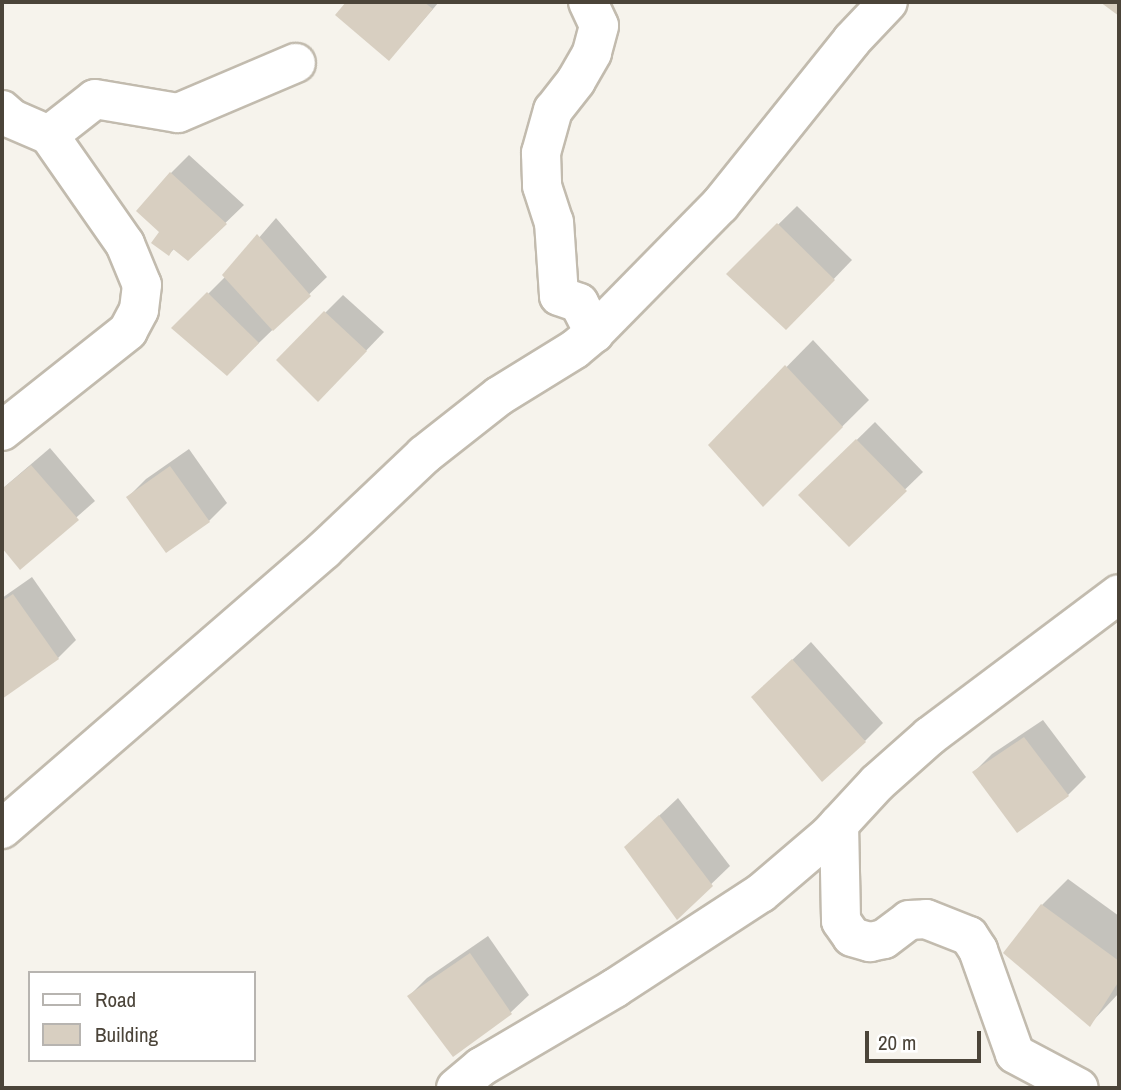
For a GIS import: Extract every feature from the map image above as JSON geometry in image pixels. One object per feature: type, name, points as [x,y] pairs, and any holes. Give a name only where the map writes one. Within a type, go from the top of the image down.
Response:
[{"type":"street","points":[[588,2],[598,26],[592,53],[576,81],[553,110],[541,153],[542,186],[554,222],[559,296],[579,303],[594,333]]},
{"type":"street","points":[[2,829],[324,550],[424,455],[499,396],[575,349],[594,333],[720,205],[852,40],[888,2]]},
{"type":"street","points":[[49,135],[95,99],[178,113],[296,63]]},
{"type":"street","points":[[2,110],[12,119],[49,135],[125,244],[142,285],[139,310],[128,331],[2,431]]},
{"type":"street","points":[[456,1088],[481,1067],[615,988],[761,894],[839,824],[877,783],[930,736],[1119,594]]},
{"type":"street","points":[[839,824],[841,920],[852,937],[870,942],[884,939],[909,920],[926,919],[969,936],[978,950],[1015,1054],[1079,1088]]},
{"type":"building","points":[[346,2],[424,2],[433,9],[389,61],[335,15]]},
{"type":"building","points":[[1100,2],[1119,2],[1119,16]]},
{"type":"building","points":[[170,172],[227,224],[188,261],[173,249],[169,256],[151,243],[159,232],[136,211]]},
{"type":"building","points":[[777,223],[835,280],[786,330],[726,274]]},
{"type":"building","points":[[257,234],[311,296],[273,331],[222,275]]},
{"type":"building","points":[[207,292],[259,343],[227,376],[171,328]]},
{"type":"building","points":[[324,311],[367,351],[318,402],[276,360]]},
{"type":"building","points":[[785,365],[843,427],[763,507],[708,445]]},
{"type":"building","points":[[856,439],[907,491],[849,547],[798,495]]},
{"type":"building","points":[[31,465],[79,520],[20,570],[2,548],[2,489]]},
{"type":"building","points":[[170,466],[210,522],[166,553],[126,497]]},
{"type":"building","points":[[13,594],[59,659],[2,699],[2,601]]},
{"type":"building","points":[[792,659],[866,742],[822,782],[751,697]]},
{"type":"building","points":[[1024,737],[1069,796],[1017,833],[972,772]]},
{"type":"building","points":[[659,815],[713,886],[677,920],[624,847]]},
{"type":"building","points":[[1041,904],[1119,961],[1119,981],[1090,1027],[1003,953]]},
{"type":"building","points":[[470,953],[512,1014],[453,1057],[407,996]]}]
